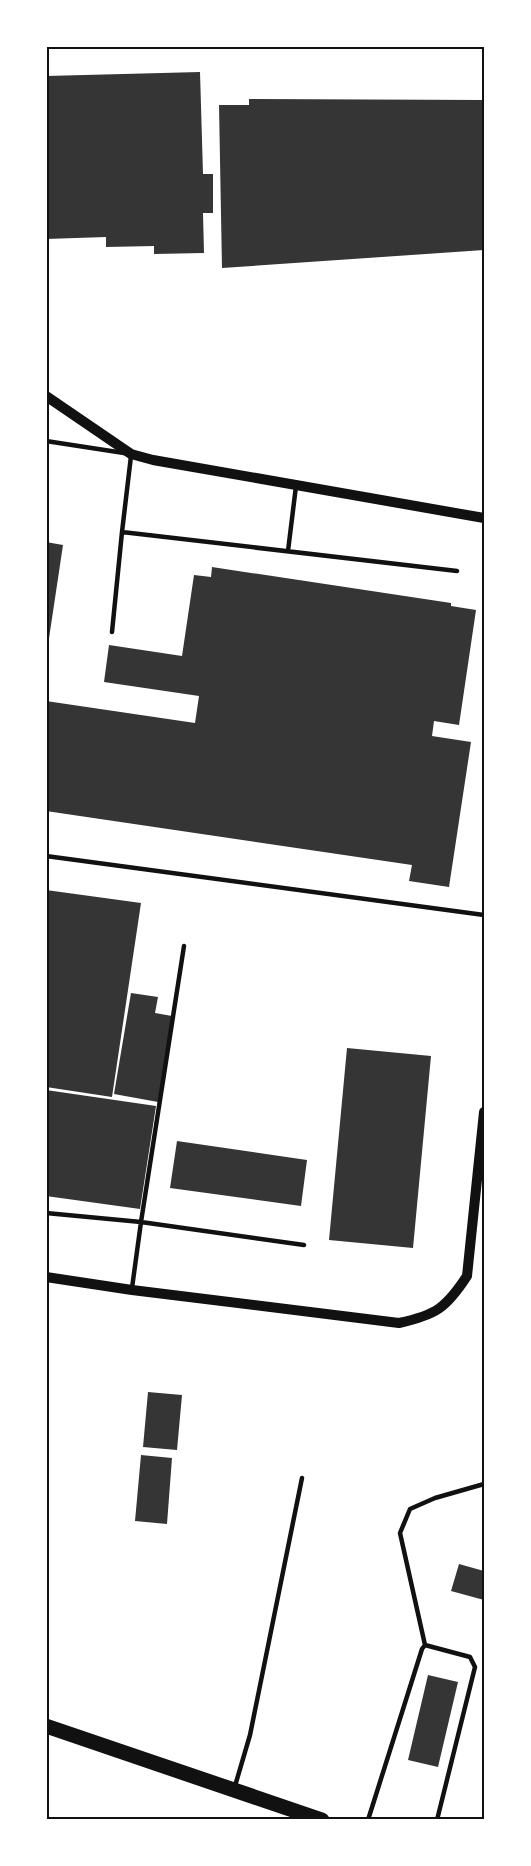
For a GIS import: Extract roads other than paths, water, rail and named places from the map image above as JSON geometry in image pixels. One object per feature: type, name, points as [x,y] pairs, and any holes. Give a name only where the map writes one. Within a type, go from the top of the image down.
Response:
[{"type":"main road","points":[[46,1726],[322,1820]]},
{"type":"street","points":[[46,396],[131,454],[153,460],[296,483],[484,518]]},
{"type":"street","points":[[46,1277],[399,1323],[419,1318],[439,1310],[467,1276],[484,1112]]},
{"type":"lane","points":[[46,441],[131,454],[112,632]]},
{"type":"lane","points":[[288,551],[296,483]]},
{"type":"lane","points":[[122,532],[457,571]]},
{"type":"lane","points":[[46,856],[484,915]]},
{"type":"lane","points":[[132,1290],[184,946]]},
{"type":"lane","points":[[46,1213],[141,1222],[304,1245]]},
{"type":"lane","points":[[234,1789],[250,1735],[302,1478]]},
{"type":"lane","points":[[368,1820],[425,1645],[400,1533],[410,1509],[435,1498],[484,1484]]},
{"type":"lane","points":[[425,1645],[470,1657],[475,1667],[437,1820]]}]
